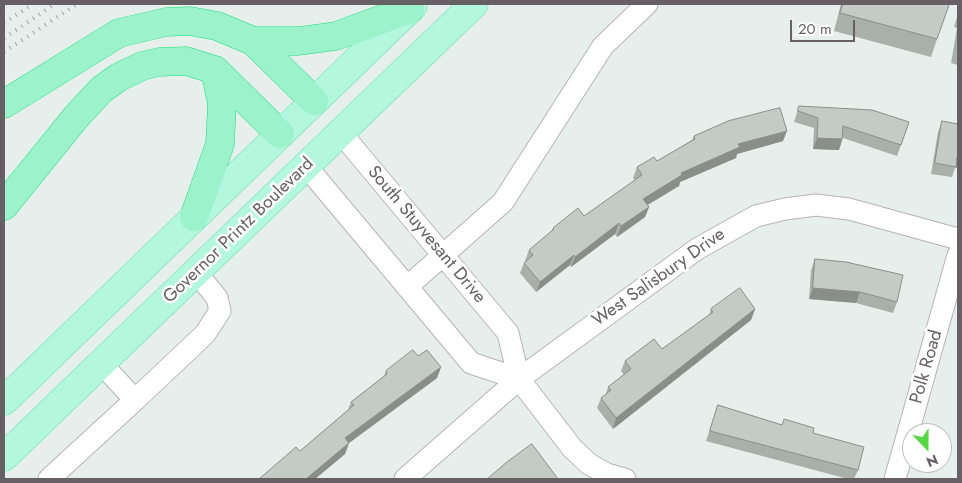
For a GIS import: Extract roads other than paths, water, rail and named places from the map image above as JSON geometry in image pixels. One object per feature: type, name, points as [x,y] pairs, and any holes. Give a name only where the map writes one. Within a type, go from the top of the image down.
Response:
[{"type":"highway","points":[[253,41],[299,41],[336,36],[413,6]]},
{"type":"highway","points":[[4,104],[95,46],[119,33],[142,26],[190,21],[217,26],[253,41],[314,101]]},
{"type":"highway","points":[[4,206],[76,117],[101,90],[119,76],[142,66],[159,62],[186,61],[215,70],[280,134]]},
{"type":"highway","points":[[194,217],[220,144],[222,104],[215,70]]},
{"type":"main road","name":"Governor Printz Boulevard","points":[[4,457],[474,4]]},
{"type":"main road","points":[[4,401],[413,6]]},
{"type":"main road","name":"South Stuyvesant Drive","points":[[314,101],[341,133]]},
{"type":"main road","points":[[280,134],[306,166]]},
{"type":"street","points":[[407,287],[503,202],[603,46],[647,4]]},
{"type":"street","name":"South Stuyvesant Drive","points":[[341,133],[508,333],[519,379],[572,448],[589,464],[606,474],[625,479]]},
{"type":"street","points":[[306,166],[471,363],[519,379]]},
{"type":"street","name":"West Salisbury Drive","points":[[405,479],[519,379],[697,249],[756,216],[785,209],[816,206],[849,209],[958,239]]},
{"type":"street","name":"Polk Road","points":[[895,479],[958,254]]},
{"type":"street","points":[[50,479],[206,334],[220,311],[217,298],[196,272]]},
{"type":"street","points":[[101,363],[135,400]]},
{"type":"railway","points":[[4,23],[33,4]]},
{"type":"railway","points":[[4,38],[55,4]]},
{"type":"railway","points":[[4,52],[77,4]]}]
